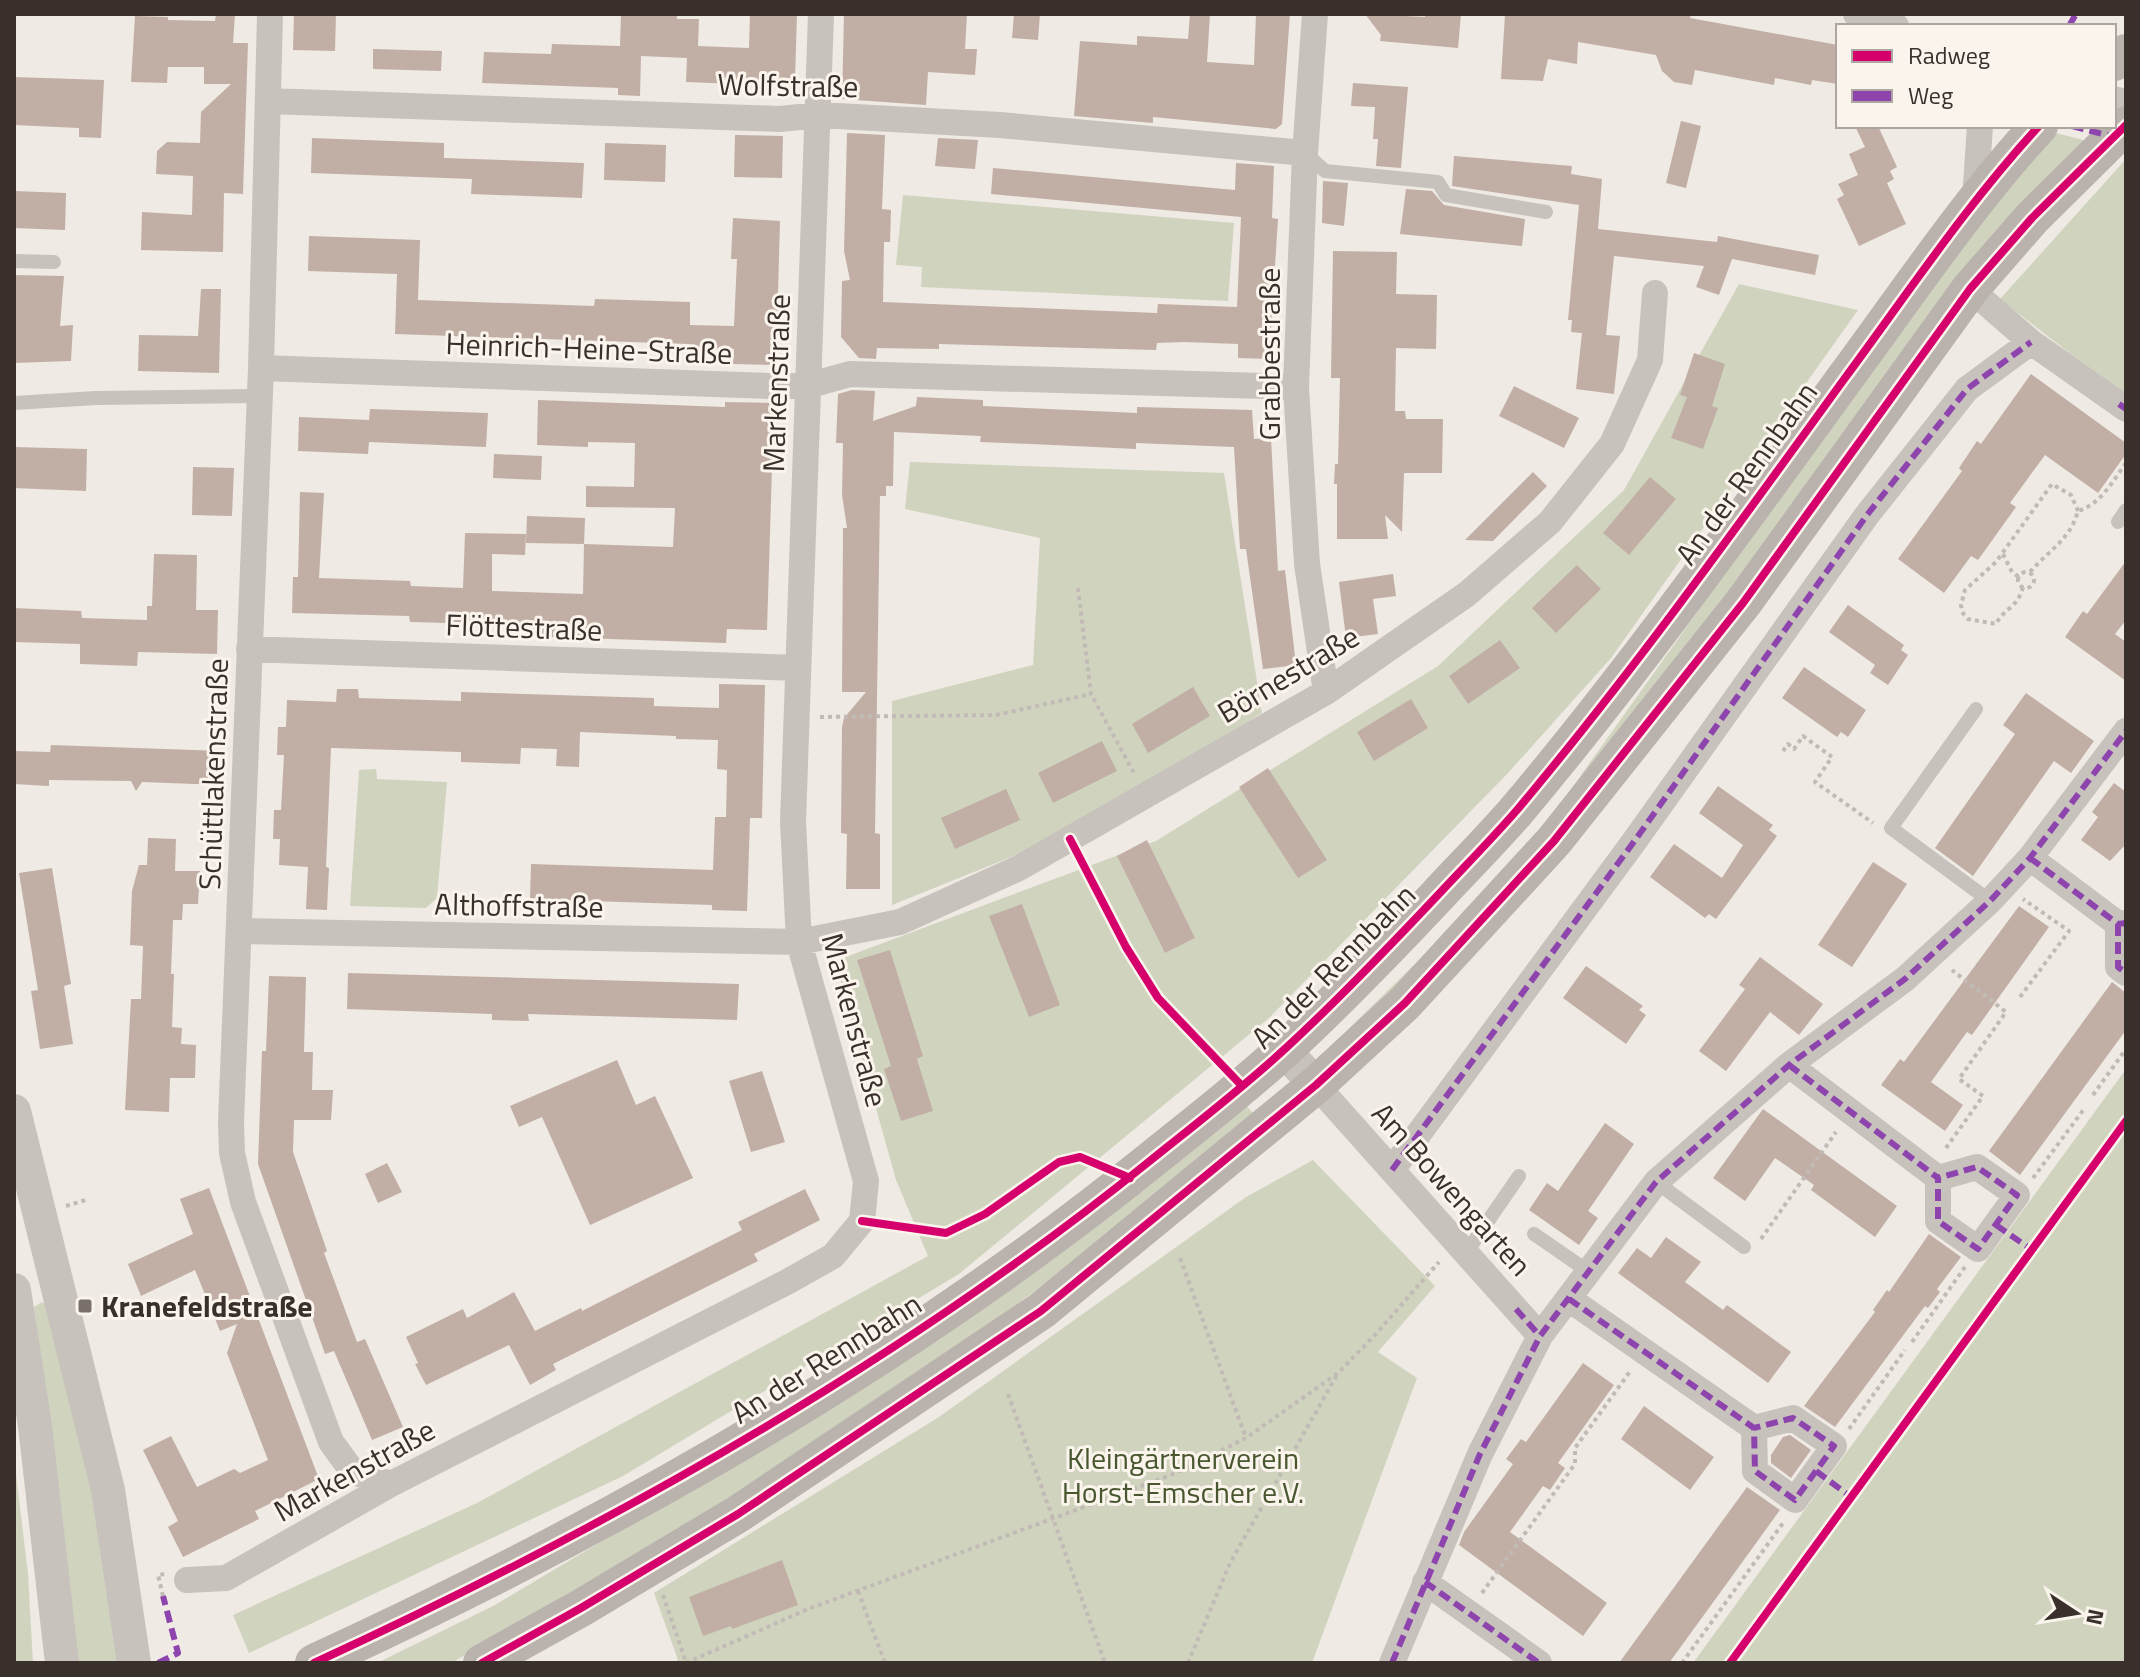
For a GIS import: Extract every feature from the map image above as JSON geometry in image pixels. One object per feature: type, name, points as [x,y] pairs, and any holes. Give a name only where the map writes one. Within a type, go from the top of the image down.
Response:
[{"type":"main road","points":[[482,1663],[738,1514],[1041,1311],[1316,1085],[1405,1003],[1554,841],[1743,603],[1970,289],[2032,218],[2126,125]]},
{"type":"main road","name":"An der Rennbahn","points":[[314,1663],[491,1578],[592,1525],[820,1394],[895,1347],[1084,1214],[1284,1050],[1386,950],[1512,816],[1555,764],[1701,577],[1975,199],[2037,128]]},
{"type":"street","name":"Schüttlakenstraße","points":[[270,14],[261,368],[232,1153],[243,1202],[331,1442],[353,1472],[391,1484]]},
{"type":"street","name":"Markenstraße","points":[[187,1580],[226,1578],[391,1484],[787,1282],[833,1256],[862,1221],[866,1181],[799,942],[793,822],[821,14]]},
{"type":"street","name":"Grabbestraße","points":[[1315,14],[1305,153],[1296,387],[1307,564],[1326,692]]},
{"type":"street","points":[[1856,14],[1889,24]]},
{"type":"street","name":"Wolfstraße","points":[[269,101],[780,119],[819,115],[1000,125],[1305,153]]},
{"type":"street","points":[[1975,199],[1980,128]]},
{"type":"street","points":[[1970,289],[2031,342],[2126,409]]},
{"type":"street","name":"Börnestraße","points":[[799,942],[900,922],[1019,868],[1326,692],[1467,594],[1550,522],[1612,444],[1650,360],[1655,293]]},
{"type":"street","points":[[1392,1170],[1633,843],[1867,515],[1967,389],[2031,342]]},
{"type":"street","name":"Heinrich-Heine-Straße","points":[[261,368],[770,386],[807,386],[850,374],[1296,387]]},
{"type":"street","name":"Flöttestraße","points":[[249,649],[797,668]]},
{"type":"street","points":[[1392,1663],[1480,1454],[1540,1336],[1656,1182],[1789,1065],[1905,979],[1997,894],[2030,858],[2126,731]]},
{"type":"street","points":[[2030,858],[2122,924],[2118,967],[2126,973]]},
{"type":"street","name":"Althoffstraße","points":[[239,931],[799,942]]},
{"type":"street","points":[[1284,1050],[1316,1085]]},
{"type":"street","points":[[1789,1065],[1934,1174],[1977,1167],[2017,1195],[1978,1249],[1938,1221],[1934,1174]]},
{"type":"street","name":"Am Bowengarten","points":[[1316,1085],[1540,1336]]},
{"type":"street","points":[[14,1111],[108,1490],[134,1663]]},
{"type":"street","points":[[14,1290],[35,1426],[62,1663]]},
{"type":"street","points":[[1569,1299],[1754,1428],[1793,1418],[1834,1446],[1795,1500],[1755,1471],[1754,1428]]},
{"type":"street","points":[[1425,1582],[1539,1663]]},
{"type":"lane","points":[[1305,153],[1325,171],[1438,182],[1446,195],[1546,212]]},
{"type":"lane","points":[[14,261],[54,262]]},
{"type":"lane","points":[[14,403],[96,398],[260,396]]},
{"type":"lane","points":[[1976,709],[1891,828],[1997,894]]},
{"type":"lane","points":[[1461,1247],[1519,1176]]},
{"type":"lane","points":[[1656,1182],[1744,1247]]},
{"type":"lane","points":[[1534,1234],[1589,1272]]},
{"type":"path","points":[[2078,511],[2099,500],[2126,463]]},
{"type":"path","points":[[2003,554],[2023,587],[2019,600],[2010,611],[1999,617],[1996,624],[1968,619],[1961,605],[1965,590],[2003,554],[2052,484],[2071,495],[2078,511],[2068,536],[2048,551],[2030,572],[2021,573],[2019,577]]},
{"type":"path","points":[[2023,587],[2033,584],[2030,572]]},
{"type":"path","points":[[1078,588],[1091,694],[1146,795]]},
{"type":"path","points":[[796,717],[996,715],[1091,694]]},
{"type":"path","points":[[1783,751],[1788,744],[1794,749],[1803,736],[1832,757],[1815,782],[1878,827],[1891,828]]},
{"type":"path","points":[[1997,894],[2069,931],[2020,997]]},
{"type":"path","points":[[1931,954],[2006,1012],[1959,1079],[1983,1096],[1934,1174]]},
{"type":"path","points":[[2093,1095],[2126,1049]]},
{"type":"path","points":[[2017,1195],[2026,1188],[2084,1109]]},
{"type":"path","points":[[1744,1247],[1751,1253],[1850,1111]]},
{"type":"path","points":[[651,1567],[686,1663],[808,1609],[1176,1473],[1246,1438],[1338,1373],[1461,1247]]},
{"type":"path","points":[[1912,1342],[1978,1249]]},
{"type":"path","points":[[1180,1258],[1246,1438]]},
{"type":"path","points":[[1834,1446],[1840,1442],[1905,1350]]},
{"type":"path","points":[[1468,1612],[1575,1464],[1575,1448],[1645,1352]]},
{"type":"path","points":[[1188,1663],[1230,1563],[1338,1373]]},
{"type":"path","points":[[1008,1394],[1105,1663]]},
{"type":"path","points":[[1682,1663],[1792,1511],[1795,1500]]},
{"type":"path","points":[[858,1591],[885,1663]]},
{"type":"green space","points":[[2056,133],[2091,142],[1609,756],[1405,982],[1326,1051],[1420,959],[1554,813],[1951,256]]},
{"type":"green space","points":[[2126,159],[2126,397],[2000,299]]},
{"type":"green space","points":[[903,195],[1234,223],[1228,301],[921,287],[922,267],[896,265]]},
{"type":"green space","points":[[1739,284],[1858,310],[1611,658],[1508,773],[1269,1018],[959,1274],[623,1476],[249,1653],[233,1615],[477,1503],[928,1256],[896,1180],[835,961],[1156,841],[1438,666],[1624,490]]},
{"type":"green space","points":[[910,462],[1224,473],[1262,713],[1147,784],[1031,849],[892,905],[892,701],[1033,665],[1040,538],[905,509]]},
{"type":"green space","points":[[376,769],[377,779],[447,782],[437,898],[426,908],[350,906],[359,770]]},
{"type":"green space","points":[[2126,1069],[2126,1663],[1693,1663]]},
{"type":"green space","points":[[1244,1103],[1258,1119],[1005,1314],[813,1448],[615,1571],[451,1663],[377,1663],[495,1605],[609,1537]]},
{"type":"green space","name":"Kleingärtnerverein Horst-Emscher e.V.","points":[[1313,1160],[1435,1286],[1378,1352],[1417,1378],[1312,1663],[672,1663],[678,1660],[654,1593],[939,1417],[1246,1197]]},
{"type":"green space","points":[[42,1302],[46,1304],[85,1449],[118,1663],[77,1663],[34,1307]]},
{"type":"green space","points":[[14,1457],[28,1574],[33,1663],[14,1663]]},
{"type":"building","points":[[216,14],[235,14],[233,43],[248,43],[243,194],[224,193],[223,252],[141,250],[142,212],[192,215],[193,176],[156,174],[157,151],[167,142],[200,143],[201,112],[231,84],[204,84],[204,67],[168,67],[167,83],[131,82],[135,16],[215,21]]},
{"type":"building","points":[[294,14],[336,14],[335,51],[293,50]]},
{"type":"building","points":[[621,14],[677,14],[677,19],[699,19],[698,46],[749,48],[750,14],[797,14],[795,79],[787,86],[686,82],[687,58],[641,56],[640,96],[618,95],[618,88],[482,83],[484,52],[551,54],[552,44],[620,46]]},
{"type":"building","points":[[844,14],[967,14],[965,49],[977,49],[975,75],[928,72],[926,105],[842,99]]},
{"type":"building","points":[[1014,14],[1040,14],[1038,40],[1012,38]]},
{"type":"building","points":[[1190,14],[1210,14],[1207,62],[1254,65],[1256,14],[1290,14],[1282,124],[1276,129],[1153,117],[1153,123],[1074,116],[1080,41],[1137,45],[1137,36],[1188,39]]},
{"type":"building","points":[[1365,14],[1425,17],[1425,14],[1461,14],[1458,48],[1380,41],[1381,35]]},
{"type":"building","points":[[1505,14],[1691,14],[1690,18],[1836,45],[1836,84],[1812,80],[1811,85],[1775,78],[1774,85],[1695,70],[1692,85],[1674,82],[1662,71],[1656,55],[1578,42],[1577,64],[1548,59],[1543,81],[1501,79]]},
{"type":"building","points":[[373,49],[442,51],[441,71],[373,69]]},
{"type":"building","points":[[14,77],[104,80],[101,138],[79,137],[79,128],[14,125]]},
{"type":"building","points":[[1353,83],[1408,87],[1401,168],[1376,166],[1378,139],[1373,139],[1375,107],[1351,106]]},
{"type":"building","points":[[1681,121],[1701,126],[1686,188],[1666,183]]},
{"type":"building","points":[[1856,128],[1879,128],[1897,167],[1890,171],[1894,179],[1887,183],[1906,224],[1859,246],[1837,199],[1844,195],[1838,184],[1858,175],[1849,154],[1865,147]]},
{"type":"building","points":[[847,133],[885,135],[882,209],[891,210],[890,242],[884,242],[883,302],[1157,313],[1158,304],[1237,307],[1241,217],[991,194],[993,168],[1235,190],[1236,163],[1274,166],[1272,218],[1278,219],[1269,359],[1238,358],[1238,344],[1184,342],[1157,343],[1156,350],[939,344],[939,349],[877,348],[876,359],[859,358],[841,337],[842,281],[850,280],[844,251]]},
{"type":"building","points":[[735,135],[783,136],[782,178],[734,177]]},
{"type":"building","points":[[312,138],[444,143],[444,158],[584,163],[582,198],[471,194],[472,179],[311,173]]},
{"type":"building","points":[[938,138],[978,140],[975,169],[935,166]]},
{"type":"building","points":[[605,143],[666,145],[665,182],[604,180]]},
{"type":"building","points":[[1454,156],[1572,166],[1571,174],[1602,179],[1598,229],[1717,242],[1718,236],[1819,255],[1815,275],[1732,259],[1719,295],[1696,287],[1704,266],[1614,256],[1606,335],[1620,336],[1614,394],[1576,389],[1582,333],[1571,332],[1572,320],[1568,320],[1579,205],[1452,186]]},
{"type":"building","points":[[1323,181],[1348,183],[1344,226],[1322,223]]},
{"type":"building","points":[[1406,189],[1432,191],[1444,205],[1525,219],[1522,246],[1400,234]]},
{"type":"building","points":[[14,191],[66,193],[65,230],[14,228]]},
{"type":"building","points":[[733,218],[780,221],[776,365],[733,364],[734,349],[689,347],[689,344],[395,334],[397,274],[308,271],[309,236],[420,240],[418,300],[594,306],[595,299],[690,302],[690,325],[734,326],[737,259],[731,259]]},
{"type":"building","points":[[1333,251],[1397,252],[1396,294],[1437,295],[1436,349],[1396,348],[1395,411],[1405,411],[1406,419],[1443,419],[1442,473],[1404,473],[1402,532],[1385,515],[1388,539],[1337,539],[1337,484],[1334,484],[1335,464],[1338,464],[1340,378],[1331,378]]},
{"type":"building","points":[[14,275],[64,276],[60,326],[73,325],[71,361],[14,363]]},
{"type":"building","points":[[201,289],[221,289],[219,373],[138,371],[139,335],[198,336]]},
{"type":"building","points":[[1694,353],[1725,364],[1712,406],[1718,408],[1703,449],[1671,438],[1687,397],[1680,395]]},
{"type":"building","points":[[2031,374],[2126,443],[2126,454],[2098,493],[2045,455],[2010,503],[2016,507],[1978,560],[1971,556],[1944,593],[1898,559],[1962,471],[1959,468],[1977,441],[1981,444]]},
{"type":"building","points":[[1514,386],[1579,418],[1564,448],[1499,416]]},
{"type":"building","points":[[852,390],[875,391],[873,421],[916,406],[917,397],[983,400],[983,406],[1137,413],[1137,407],[1252,410],[1254,439],[1271,438],[1278,571],[1285,570],[1296,665],[1263,669],[1246,549],[1240,549],[1234,447],[1136,443],[1136,449],[980,442],[981,436],[894,432],[893,486],[886,486],[886,496],[880,496],[875,833],[880,834],[880,889],[846,889],[847,834],[841,833],[842,727],[844,718],[866,692],[842,692],[843,528],[847,528],[842,495],[843,443],[836,443],[838,394]]},
{"type":"building","points":[[538,400],[725,407],[725,402],[774,403],[767,630],[727,629],[726,643],[523,636],[523,625],[410,622],[409,616],[292,613],[293,577],[298,577],[300,492],[324,493],[319,578],[410,581],[411,586],[463,588],[465,533],[526,534],[525,555],[492,554],[492,591],[583,594],[584,544],[673,547],[675,508],[586,507],[586,486],[634,487],[635,443],[588,442],[588,447],[537,445]]},
{"type":"building","points":[[370,409],[488,413],[486,447],[369,442],[368,454],[298,451],[299,417],[369,420]]},
{"type":"building","points":[[14,447],[87,449],[86,491],[14,488]]},
{"type":"building","points":[[494,454],[542,456],[541,480],[493,478]]},
{"type":"building","points":[[193,467],[234,468],[232,516],[192,515]]},
{"type":"building","points":[[1533,472],[1547,486],[1493,541],[1465,540]]},
{"type":"building","points":[[1650,477],[1676,499],[1629,555],[1603,533]]},
{"type":"building","points":[[527,516],[585,518],[584,544],[526,543]]},
{"type":"building","points":[[154,554],[197,555],[196,610],[218,610],[217,654],[138,652],[137,666],[80,664],[80,644],[14,642],[14,608],[81,611],[82,618],[147,620],[147,606],[152,606]]},
{"type":"building","points":[[2126,561],[2126,620],[2115,634],[2126,642],[2126,681],[2065,637],[2083,611],[2087,614]]},
{"type":"building","points":[[1577,565],[1601,589],[1556,633],[1532,608]]},
{"type":"building","points":[[1393,574],[1396,596],[1373,599],[1378,634],[1346,638],[1339,582]]},
{"type":"building","points":[[1848,605],[1904,645],[1901,650],[1908,655],[1888,685],[1870,673],[1875,665],[1829,632]]},
{"type":"building","points":[[1500,640],[1520,668],[1468,704],[1449,676]]},
{"type":"building","points":[[1804,667],[1866,710],[1848,737],[1841,732],[1837,737],[1782,698]]},
{"type":"building","points":[[719,684],[765,685],[762,818],[750,818],[747,911],[712,910],[712,905],[530,899],[531,864],[713,870],[715,817],[726,817],[727,770],[717,769],[718,740],[580,732],[579,767],[556,766],[557,749],[521,748],[520,764],[461,762],[461,752],[331,748],[327,910],[306,909],[308,867],[279,865],[280,839],[273,839],[274,810],[281,810],[284,755],[277,755],[278,727],[286,727],[287,700],[336,702],[337,689],[358,689],[359,698],[461,701],[461,692],[654,698],[654,706],[719,708]]},
{"type":"building","points":[[1193,687],[1210,716],[1148,753],[1132,724]]},
{"type":"building","points":[[2026,693],[2094,741],[2071,773],[2054,761],[1973,876],[1935,848],[2015,734],[2003,725]]},
{"type":"building","points":[[1411,699],[1428,728],[1374,761],[1357,732]]},
{"type":"building","points":[[1102,741],[1117,771],[1053,803],[1038,773]]},
{"type":"building","points":[[51,745],[222,751],[221,785],[142,782],[136,791],[131,781],[49,780],[49,786],[14,784],[14,751],[50,752]]},
{"type":"building","points":[[1268,768],[1327,860],[1298,878],[1239,787]]},
{"type":"building","points":[[2114,783],[2126,792],[2126,844],[2110,861],[2081,840],[2098,817],[2092,812]]},
{"type":"building","points":[[1718,786],[1773,825],[1769,830],[1777,836],[1716,919],[1709,914],[1705,918],[1650,877],[1674,844],[1722,878],[1743,845],[1699,813]]},
{"type":"building","points":[[1006,789],[1020,820],[955,849],[941,818]]},
{"type":"building","points":[[148,838],[176,839],[175,871],[200,871],[198,904],[183,904],[182,920],[173,920],[171,974],[174,974],[172,1027],[182,1028],[181,1044],[196,1045],[195,1078],[170,1078],[169,1112],[125,1110],[131,999],[141,999],[143,946],[130,945],[132,891],[139,865],[147,865]]},
{"type":"building","points":[[1147,840],[1195,938],[1165,953],[1117,856]]},
{"type":"building","points":[[1873,862],[1907,884],[1852,967],[1818,945]]},
{"type":"building","points":[[52,868],[71,984],[64,986],[73,1044],[40,1049],[31,991],[38,990],[19,873]]},
{"type":"building","points":[[1022,904],[1060,1005],[1029,1017],[989,916]]},
{"type":"building","points":[[2019,906],[2049,927],[1972,1035],[1967,1032],[1931,1082],[1963,1105],[1945,1131],[1881,1085],[1900,1059],[1904,1062]]},
{"type":"building","points":[[890,950],[923,1056],[917,1059],[933,1111],[901,1121],[884,1069],[891,1066],[857,960]]},
{"type":"building","points":[[1760,957],[1823,1004],[1799,1035],[1770,1012],[1726,1071],[1699,1051],[1745,989],[1739,985]]},
{"type":"building","points":[[1586,966],[1643,1006],[1639,1010],[1646,1015],[1626,1044],[1563,998]]},
{"type":"building","points":[[348,973],[739,984],[737,1020],[528,1014],[529,1021],[492,1020],[492,1014],[347,1009]]},
{"type":"building","points":[[269,976],[306,977],[304,1052],[313,1052],[312,1090],[333,1090],[331,1120],[294,1120],[293,1152],[327,1251],[324,1253],[357,1342],[365,1339],[403,1427],[372,1440],[334,1351],[325,1354],[258,1164],[262,1051],[266,1051]]},
{"type":"building","points":[[2112,982],[2126,993],[2126,1030],[2020,1175],[1989,1151]]},
{"type":"building","points":[[617,1060],[636,1105],[655,1096],[693,1178],[590,1225],[542,1117],[519,1127],[510,1106]]},
{"type":"building","points":[[762,1071],[785,1142],[751,1152],[729,1081]]},
{"type":"building","points":[[1763,1109],[1897,1206],[1875,1237],[1811,1190],[1814,1185],[1775,1158],[1745,1201],[1713,1178]]},
{"type":"building","points":[[1605,1123],[1634,1144],[1588,1211],[1598,1218],[1579,1245],[1529,1210],[1547,1183],[1558,1191]]},
{"type":"building","points":[[387,1163],[402,1192],[378,1203],[365,1174]]},
{"type":"building","points":[[209,1188],[319,1479],[255,1511],[259,1519],[183,1557],[168,1527],[178,1521],[143,1450],[171,1436],[197,1487],[234,1469],[240,1473],[268,1460],[227,1353],[237,1324],[220,1331],[195,1270],[141,1296],[128,1264],[193,1234],[180,1199]]},
{"type":"building","points":[[805,1189],[820,1220],[754,1254],[758,1261],[553,1364],[556,1370],[530,1385],[509,1345],[426,1385],[415,1364],[418,1363],[406,1337],[463,1309],[467,1318],[514,1292],[535,1331],[581,1308],[582,1311],[742,1230],[738,1222]]},
{"type":"building","points":[[1929,1234],[1961,1257],[1937,1289],[1940,1292],[1928,1308],[1925,1306],[1835,1427],[1804,1406]]},
{"type":"building","points":[[1666,1237],[1701,1262],[1685,1282],[1723,1310],[1727,1305],[1791,1352],[1768,1383],[1618,1273],[1637,1248],[1651,1258]]},
{"type":"building","points":[[1583,1363],[1614,1385],[1558,1463],[1565,1468],[1550,1490],[1543,1486],[1510,1532],[1607,1603],[1583,1636],[1459,1545],[1464,1532],[1513,1464],[1506,1459],[1521,1439],[1526,1442]]},
{"type":"building","points":[[1644,1406],[1714,1457],[1690,1490],[1621,1439]]},
{"type":"building","points":[[1790,1435],[1811,1450],[1791,1478],[1771,1463],[1771,1455],[1783,1437]]},
{"type":"building","points":[[1747,1487],[1780,1510],[1669,1663],[1619,1663]]},
{"type":"building","points":[[782,1560],[798,1605],[703,1636],[689,1597]]},
{"type":"marked path","points":[[2070,24],[2076,14]]},
{"type":"marked path","points":[[2080,128],[2118,138]]},
{"type":"marked path","points":[[1392,1170],[1633,843],[1867,515],[1967,389],[2031,342]]},
{"type":"marked path","points":[[2119,404],[2126,409]]},
{"type":"marked path","points":[[1392,1663],[1480,1454],[1540,1336],[1656,1182],[1789,1065],[1905,979],[1990,901],[2030,858],[2126,731]]},
{"type":"marked path","points":[[2030,858],[2118,924],[2126,923]]},
{"type":"marked path","points":[[2118,924],[2118,967],[2126,973]]},
{"type":"marked path","points":[[1789,1065],[1938,1178],[1938,1221],[1978,1249],[2017,1195],[1977,1167],[1938,1178]]},
{"type":"marked path","points":[[1996,1225],[2032,1250]]},
{"type":"marked path","points":[[1569,1299],[1754,1428],[1755,1471],[1795,1500],[1834,1446],[1793,1418],[1754,1428]]},
{"type":"marked path","points":[[1516,1309],[1540,1336]]},
{"type":"marked path","points":[[1816,1471],[1851,1497]]},
{"type":"marked path","points":[[1425,1582],[1539,1663]]},
{"type":"marked path","points":[[158,1663],[178,1653],[163,1596]]},
{"type":"cycle path","points":[[482,1663],[738,1514],[1041,1311],[1316,1085],[1405,1003],[1554,841],[1743,603],[1970,289],[2032,218],[2126,125]]},
{"type":"cycle path","points":[[314,1663],[424,1611],[642,1498],[853,1373],[1055,1235],[1271,1062],[1419,915],[1507,821],[1560,758],[1685,597],[1963,218],[2037,128]]},
{"type":"cycle path","points":[[1070,839],[1126,947],[1158,998],[1242,1086]]},
{"type":"cycle path","points":[[1730,1663],[2126,1121]]},
{"type":"cycle path","points":[[862,1221],[946,1233],[985,1214],[1059,1162],[1080,1157],[1130,1178]]},
{"type":"place","name":"Kranefeldstraße","points":[[85,1306]]}]
